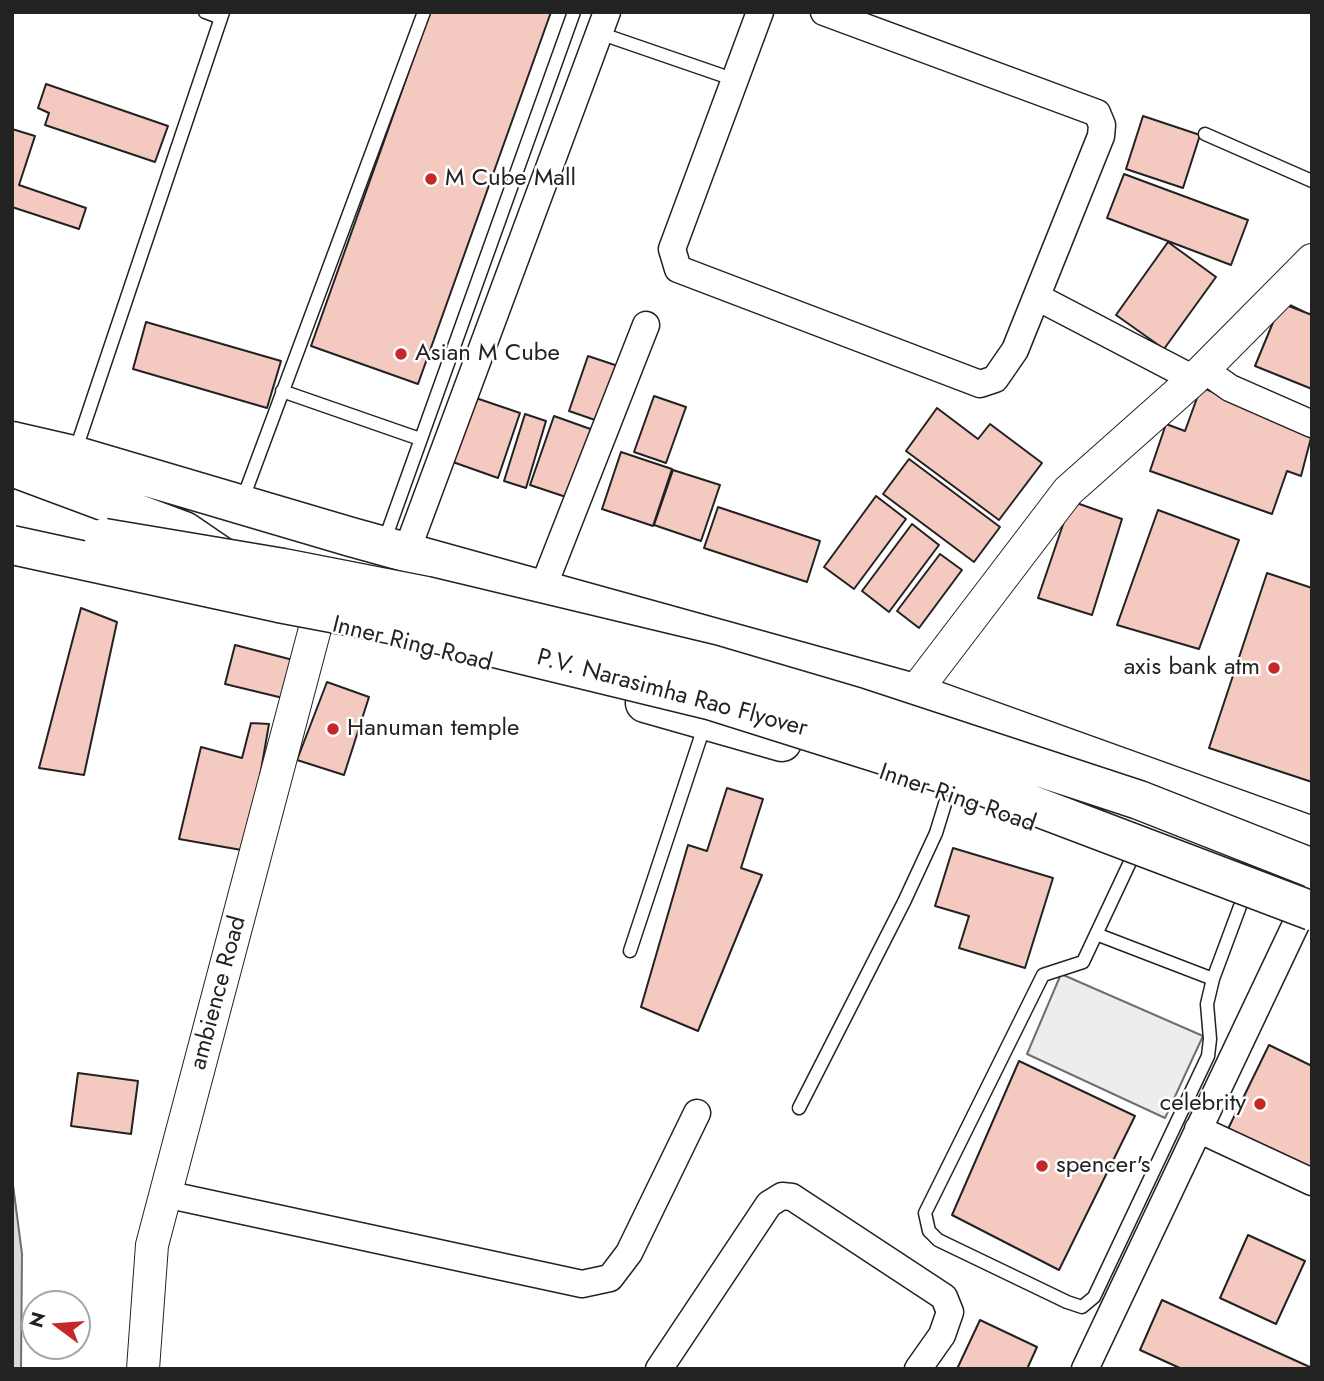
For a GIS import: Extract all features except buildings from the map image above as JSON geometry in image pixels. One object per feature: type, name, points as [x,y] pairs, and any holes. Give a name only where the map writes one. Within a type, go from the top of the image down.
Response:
[{"type":"main road","name":"Inner Ring Road","points":[[14,455],[73,455],[394,550],[914,693],[1312,836]]},
{"type":"main road","name":"Inner Ring Road","points":[[14,455],[184,531],[317,621],[706,720],[885,773],[1242,901],[1306,921]]},
{"type":"main road","name":"P.V. Narasimha Rao Flyover","points":[[12,523],[283,568],[426,596],[710,664],[869,711],[1139,800],[1312,868]]},
{"type":"main road","name":"P.V. Narasimha Rao Flyover","points":[[12,545],[279,603],[417,629],[709,699],[982,786],[1306,921]]},
{"type":"street","points":[[760,12],[672,250],[678,269],[980,384],[995,379],[1015,350],[1101,136],[1102,125],[1097,113],[824,12]]},
{"type":"street","points":[[394,550],[603,22]]},
{"type":"street","points":[[885,773],[914,693],[1068,491],[1198,374],[1298,293],[1312,260]]},
{"type":"street","points":[[1037,297],[1198,374],[1312,424]]},
{"type":"street","points":[[542,590],[646,325]]},
{"type":"street","name":"ambience Road","points":[[143,1369],[152,1245],[317,621]]},
{"type":"street","points":[[1085,1369],[1198,1129],[1306,921]]},
{"type":"street","points":[[165,1194],[582,1284],[610,1279],[629,1253],[697,1113]]},
{"type":"street","points":[[1198,1129],[1312,1182]]},
{"type":"street","points":[[659,1369],[769,1204],[782,1196],[792,1198],[944,1297],[950,1312],[942,1335],[918,1369]]},
{"type":"lane","points":[[73,455],[222,15],[205,12]]},
{"type":"lane","points":[[240,505],[424,12]]},
{"type":"lane","points":[[394,550],[420,439],[574,12]]},
{"type":"lane","points":[[603,22],[721,75]]},
{"type":"lane","points":[[1205,134],[1312,181]]},
{"type":"lane","points":[[282,391],[420,439]]},
{"type":"lane","points":[[630,951],[706,720]]},
{"type":"lane","points":[[799,1108],[904,902],[936,832],[948,794]]},
{"type":"lane","points":[[1131,860],[1083,962],[1043,975],[925,1213],[929,1231],[938,1240],[1067,1302],[1082,1307],[1094,1297],[1208,1056],[1208,1004],[1213,979],[1242,901]]},
{"type":"lane","points":[[1096,934],[1213,979]]},
{"type":"shaded area","points":[[1061,974],[1203,1036],[1165,1118],[1027,1054]]},
{"type":"shaded area","points":[[12,1177],[22,1254],[21,1369],[12,1369]]},
{"type":"place","name":"M Cube Mall","points":[[431,179]]},
{"type":"place","name":"Asian M Cube","points":[[401,354]]},
{"type":"place","name":"axis bank atm","points":[[1274,668]]},
{"type":"place","name":"Hanuman temple","points":[[333,729]]},
{"type":"place","name":"celebrity","points":[[1260,1104]]},
{"type":"place","name":"spencer's","points":[[1042,1166]]}]
